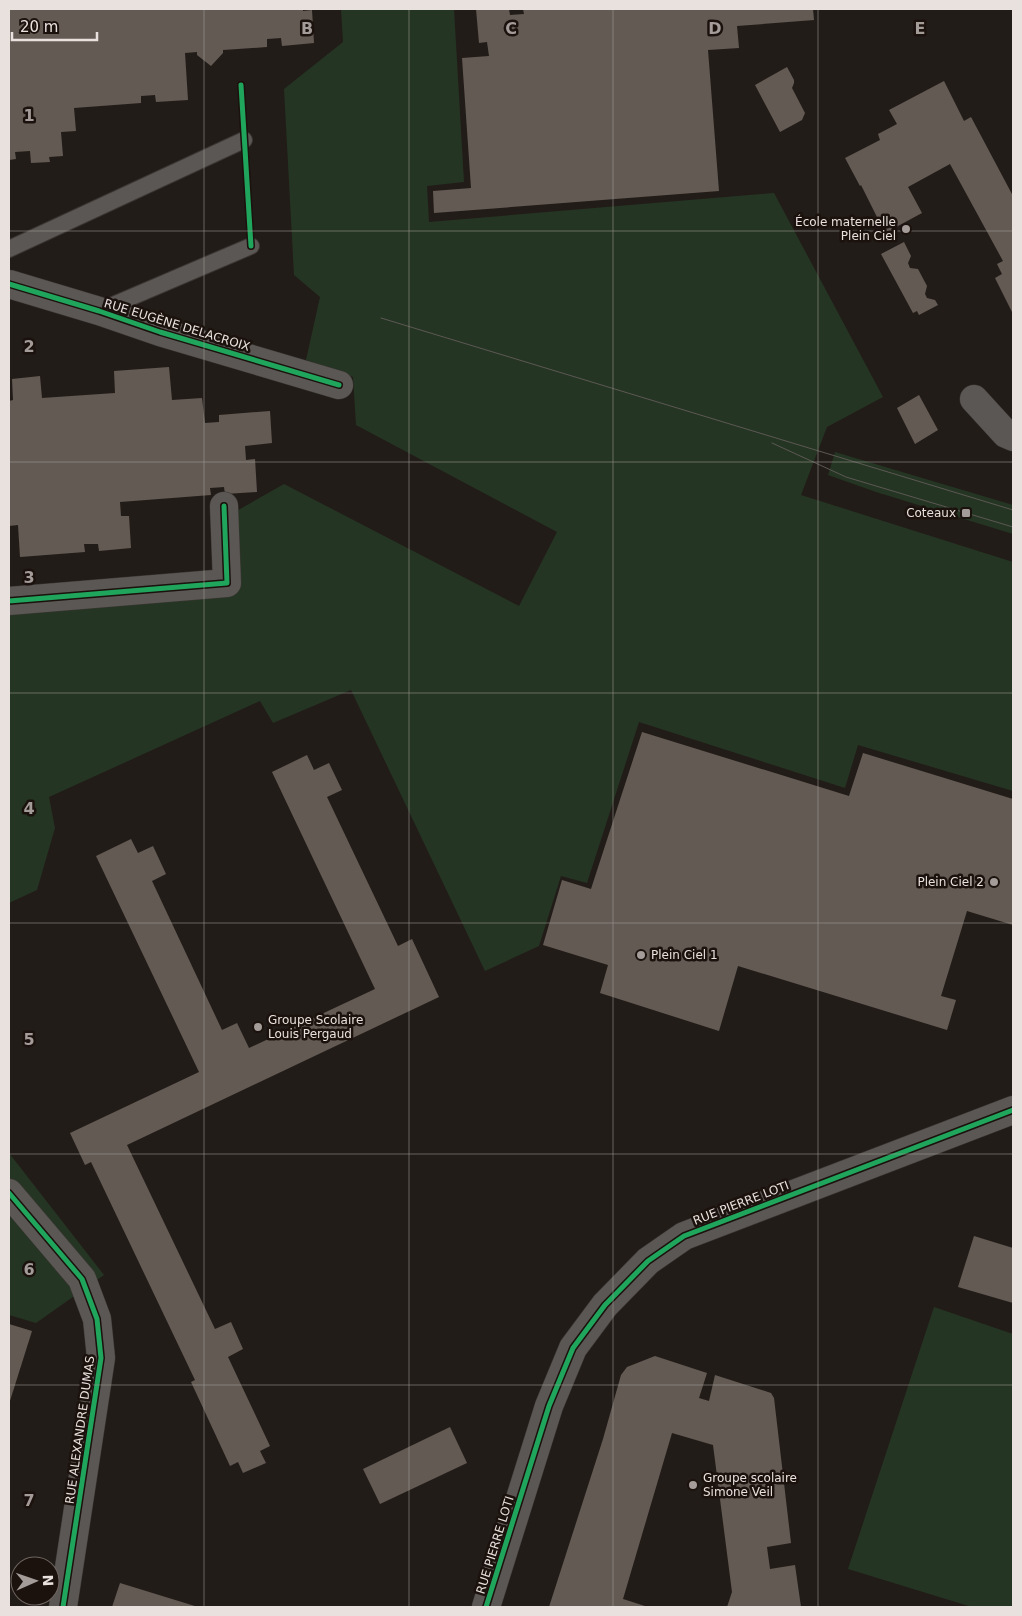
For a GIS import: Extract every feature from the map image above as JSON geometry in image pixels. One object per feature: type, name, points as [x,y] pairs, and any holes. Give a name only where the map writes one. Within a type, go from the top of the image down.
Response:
[{"type":"street","name":"RUE EUGÈNE DELACROIX","points":[[9,284],[99,311],[160,332],[339,385]]},
{"type":"street","points":[[974,399],[1006,434],[1013,436]]},
{"type":"street","points":[[9,601],[227,583],[224,506]]},
{"type":"street","name":"RUE PIERRE LOTI","points":[[486,1607],[549,1406],[573,1348],[605,1305],[648,1261],[684,1236],[1013,1110]]},
{"type":"street","name":"RUE ALEXANDRE DUMAS","points":[[9,1193],[82,1279],[97,1320],[101,1358],[63,1607]]},
{"type":"lane","points":[[9,249],[244,140]]},
{"type":"lane","points":[[99,311],[251,246]]},
{"type":"green space","points":[[341,9],[454,9],[464,182],[427,186],[429,222],[774,193],[883,397],[827,427],[801,495],[1013,562],[1013,791],[858,745],[845,788],[639,722],[587,883],[561,876],[539,946],[485,971],[351,690],[273,723],[260,701],[49,797],[55,828],[37,890],[9,903],[9,612],[235,592],[233,513],[284,484],[519,606],[557,532],[356,425],[353,377],[306,360],[320,297],[294,275],[284,89],[343,42]]},
{"type":"green space","points":[[835,452],[1013,505],[1013,534],[876,492],[828,475]]},
{"type":"green space","points":[[9,1153],[104,1275],[36,1323],[9,1315]]},
{"type":"green space","points":[[934,1307],[1013,1334],[1013,1607],[972,1607],[848,1569]]},
{"type":"building","points":[[9,9],[312,10],[314,43],[282,46],[281,38],[267,39],[267,47],[223,50],[223,53],[211,66],[197,55],[197,52],[185,53],[188,100],[156,102],[155,95],[141,96],[141,103],[74,108],[76,131],[61,132],[63,156],[49,157],[50,162],[31,163],[30,151],[15,152],[16,159],[9,160]]},
{"type":"building","points":[[476,9],[509,9],[510,15],[524,14],[523,9],[813,9],[814,20],[737,26],[739,48],[708,50],[719,191],[434,213],[433,191],[471,188],[462,58],[489,56],[487,42],[479,43]]},
{"type":"building","points":[[787,67],[794,80],[792,88],[805,113],[802,120],[780,132],[755,85]]},
{"type":"building","points":[[944,81],[964,121],[971,117],[1013,196],[1013,314],[995,278],[1002,274],[997,264],[1003,261],[950,164],[908,187],[922,213],[885,233],[845,158],[880,140],[878,134],[897,124],[889,110]]},
{"type":"building","points":[[904,242],[911,256],[908,263],[910,268],[918,269],[927,286],[925,294],[927,298],[935,300],[938,305],[919,315],[917,311],[913,313],[881,254]]},
{"type":"building","points":[[169,367],[172,400],[202,398],[205,423],[219,422],[219,415],[270,411],[272,443],[245,446],[246,460],[255,459],[257,492],[225,494],[224,487],[210,488],[211,495],[120,502],[121,516],[129,516],[131,548],[99,551],[98,544],[84,544],[85,552],[20,557],[18,525],[9,526],[9,401],[13,400],[12,379],[40,376],[42,398],[115,393],[114,371]]},
{"type":"building","points":[[919,395],[938,430],[915,444],[897,408]]},
{"type":"building","points":[[642,732],[849,796],[863,753],[1013,799],[1013,925],[967,911],[941,996],[956,1000],[947,1030],[738,966],[719,1031],[600,993],[608,965],[543,945],[562,880],[591,889]]},
{"type":"building","points":[[307,755],[314,770],[329,763],[342,790],[327,797],[398,946],[412,939],[439,997],[127,1145],[215,1329],[231,1322],[243,1349],[228,1357],[270,1446],[260,1451],[266,1463],[243,1473],[238,1462],[230,1466],[191,1382],[195,1380],[91,1162],[85,1165],[70,1133],[199,1072],[96,856],[131,839],[138,853],[153,846],[166,874],[152,881],[222,1030],[237,1023],[249,1048],[375,989],[272,772]]},
{"type":"building","points":[[974,1236],[1013,1248],[1013,1303],[958,1287]]},
{"type":"building","points":[[9,1324],[32,1331],[9,1404]]},
{"type":"building","points":[[655,1356],[707,1373],[699,1398],[709,1401],[715,1375],[771,1393],[774,1398],[791,1543],[767,1547],[770,1569],[795,1565],[801,1607],[727,1607],[732,1592],[713,1445],[672,1433],[623,1599],[648,1607],[549,1607],[603,1439],[621,1375],[627,1367]]},
{"type":"building","points":[[450,1427],[467,1463],[380,1504],[363,1469]]},
{"type":"building","points":[[120,1583],[198,1607],[112,1607]]},
{"type":"tram line","points":[[381,318],[1013,510]]},
{"type":"tram line","points":[[772,443],[846,477],[1013,527]]},
{"type":"cycle path","points":[[241,85],[251,246]]},
{"type":"cycle path","points":[[9,284],[99,311],[160,332],[339,385]]},
{"type":"cycle path","points":[[9,601],[227,583],[224,506]]},
{"type":"cycle path","points":[[486,1607],[549,1406],[573,1348],[605,1305],[648,1261],[684,1236],[1013,1110]]},
{"type":"cycle path","points":[[9,1193],[82,1279],[97,1319],[101,1358],[63,1607]]},
{"type":"place","name":"École maternelle Plein Ciel","points":[[906,229]]},
{"type":"place","name":"Coteaux","points":[[966,513]]},
{"type":"place","name":"Plein Ciel 2","points":[[994,882]]},
{"type":"place","name":"Plein Ciel 1","points":[[641,955]]},
{"type":"place","name":"Groupe Scolaire Louis Pergaud","points":[[258,1027]]},
{"type":"place","name":"Groupe scolaire Simone Veil","points":[[693,1485]]}]
